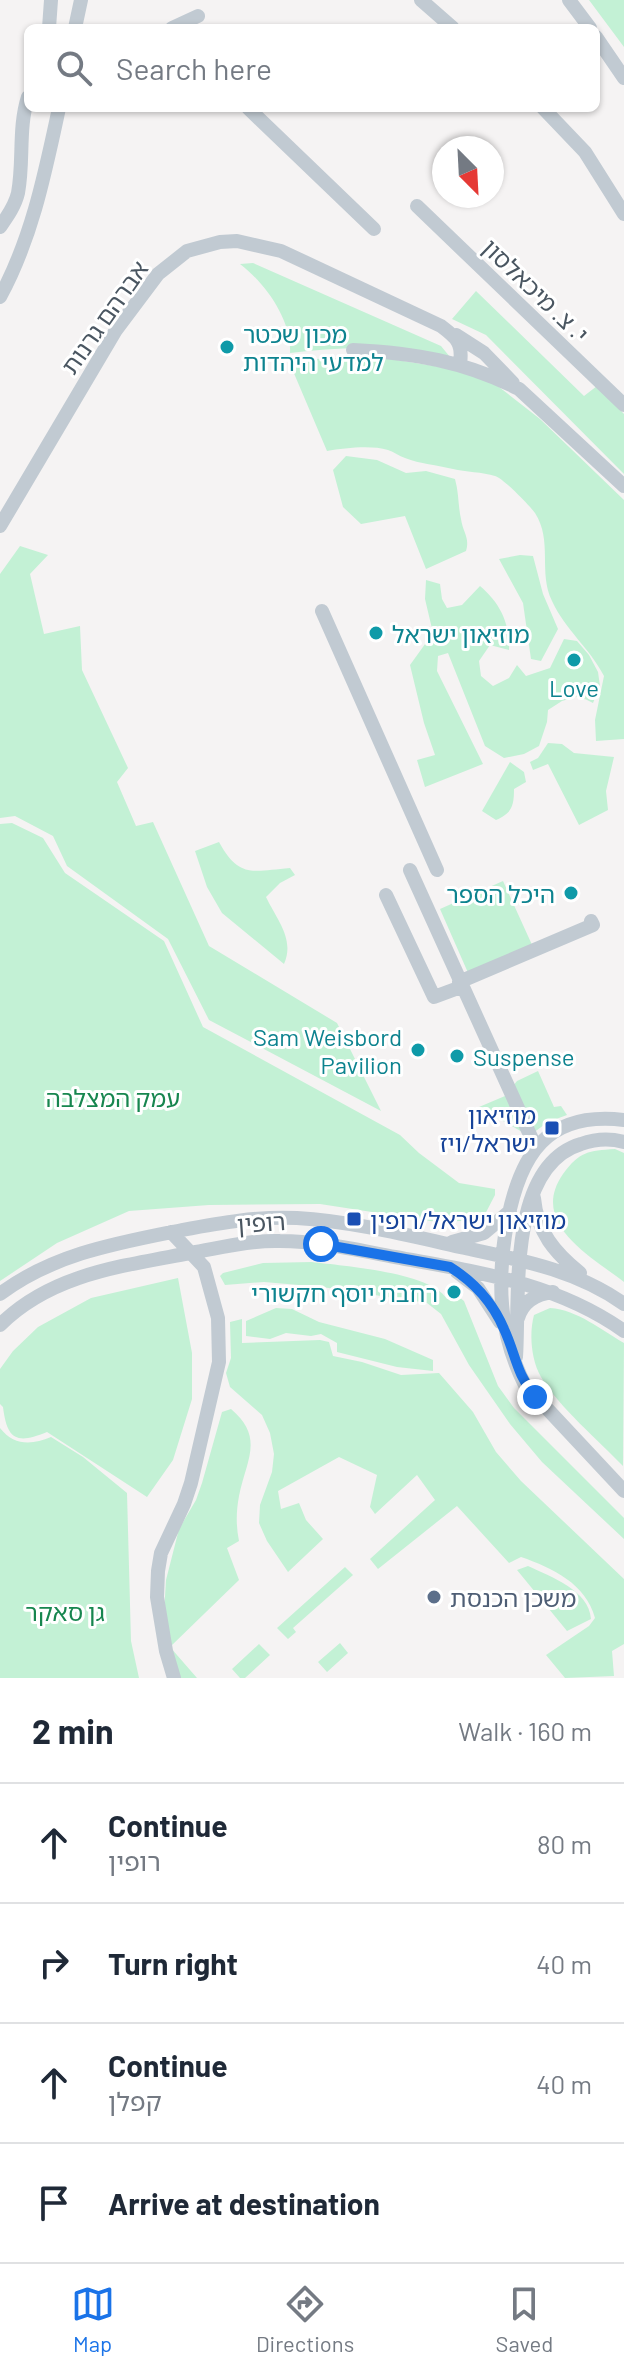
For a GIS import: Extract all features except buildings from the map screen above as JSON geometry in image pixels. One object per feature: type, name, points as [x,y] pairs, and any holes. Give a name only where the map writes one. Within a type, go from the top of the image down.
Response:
[{"type":"street","points":[[49,24],[51,0]]},
{"type":"street","points":[[76,24],[81,0]]},
{"type":"street","points":[[421,0],[448,24]]},
{"type":"street","points":[[569,0],[587,24]]},
{"type":"street","points":[[181,24],[198,16]]},
{"type":"street","points":[[600,43],[624,78]]},
{"type":"street","points":[[0,227],[17,196],[25,112]]},
{"type":"street","points":[[0,297],[39,202],[58,112]]},
{"type":"street","points":[[252,112],[374,229]]},
{"type":"street","points":[[547,112],[585,152],[624,214]]},
{"type":"street","name":"י. צ. מיכאלסון","points":[[417,206],[624,405]]},
{"type":"street","name":"אברהם גרנות","points":[[0,526],[116,330],[158,274],[187,251],[220,242],[237,241],[281,251],[441,326],[484,353],[624,486]]},
{"type":"street","points":[[441,326],[459,340],[462,348],[460,364]]},
{"type":"street","points":[[353,350],[419,355],[460,364],[519,389]]},
{"type":"street","points":[[322,611],[437,870]]},
{"type":"street","points":[[410,870],[536,1148]]},
{"type":"street","points":[[386,895],[434,997],[593,925],[591,921]]},
{"type":"street","points":[[619,1119],[594,1119],[569,1125],[547,1137],[536,1148],[521,1171],[510,1211],[500,1278],[515,1366],[535,1397],[624,1491]]},
{"type":"street","points":[[510,1324],[534,1193],[552,1162],[567,1149],[597,1140],[624,1142]]},
{"type":"street","points":[[534,1193],[539,1222],[547,1239],[561,1257],[593,1284]]},
{"type":"street","points":[[440,1242],[475,1237],[510,1211]]},
{"type":"street","name":"רופין","points":[[0,1294],[27,1275],[69,1256],[171,1232],[250,1219],[298,1218],[440,1242],[560,1270],[593,1284],[624,1304]]},
{"type":"street","points":[[171,1232],[204,1267],[218,1318],[219,1362],[191,1483],[161,1553],[158,1571],[159,1609],[174,1678]]},
{"type":"street","name":"רופין","points":[[0,1325],[38,1295],[76,1278],[119,1266],[252,1242],[296,1241],[450,1267],[517,1282],[553,1292],[593,1310],[624,1331]]},
{"type":"street","points":[[450,1267],[478,1288],[510,1324]]},
{"type":"street","points":[[510,1324],[529,1300],[553,1292]]},
{"type":"green space","points":[[589,0],[624,0],[624,47]]},
{"type":"green space","points":[[253,263],[441,346],[450,357],[370,348],[290,353],[282,315],[259,281],[240,264]]},
{"type":"green space","points":[[476,291],[584,396],[597,386],[624,414],[624,474],[486,335],[452,319]]},
{"type":"green space","points":[[372,356],[459,370],[494,383],[540,419],[624,500],[624,739],[596,741],[595,720],[604,676],[552,601],[546,579],[545,546],[540,524],[535,513],[516,492],[495,476],[417,462],[381,448],[327,451],[290,364],[316,359]]},
{"type":"green space","points":[[346,456],[377,460],[406,473],[426,471],[455,479],[467,538],[466,551],[426,569],[405,516],[361,524],[343,507],[333,470]]},
{"type":"green space","points":[[20,546],[48,555],[30,574],[44,634],[80,626],[82,670],[128,768],[117,782],[136,826],[153,822],[209,946],[337,1023],[381,1111],[209,1020],[168,939],[67,866],[53,836],[15,816],[0,818],[0,574]]},
{"type":"green space","points":[[533,556],[543,594],[558,629],[541,661],[531,659],[523,603],[499,559]]},
{"type":"green space","points":[[426,580],[440,584],[447,608],[462,605],[480,586],[493,599],[506,622],[509,650],[490,645],[479,661],[481,676],[493,686],[509,678],[517,665],[526,676],[550,668],[564,639],[577,641],[598,672],[600,686],[593,703],[579,696],[562,701],[548,710],[539,746],[524,754],[504,758],[485,746],[448,653],[438,656],[437,671],[483,764],[425,787],[417,760],[435,755],[410,665],[433,633],[425,599]]},
{"type":"green space","points":[[548,743],[562,744],[574,753],[614,757],[606,791],[608,810],[579,825],[548,764],[533,770],[530,762],[538,758]]},
{"type":"green space","points":[[510,762],[524,772],[526,782],[514,789],[511,808],[496,820],[482,811]]},
{"type":"green space","name":"עמק המצלבה","points":[[12,823],[43,838],[65,873],[164,941],[203,1027],[400,1135],[459,1183],[495,1189],[482,1220],[437,1222],[320,1204],[209,1205],[129,1211],[57,1243],[0,1281],[0,824]]},
{"type":"green space","points":[[219,842],[240,867],[257,871],[290,868],[295,875],[280,883],[266,897],[286,938],[284,964],[222,913],[207,887],[195,851]]},
{"type":"green space","points":[[503,881],[533,947],[469,975],[440,909]]},
{"type":"green space","points":[[538,1071],[554,1107],[561,1106],[567,1115],[548,1122],[529,1136],[479,1107],[505,1096],[517,1081]]},
{"type":"green space","points":[[615,1149],[624,1153],[624,1282],[568,1237],[558,1223],[553,1208],[554,1192],[574,1161],[591,1152]]},
{"type":"green space","points":[[312,1262],[405,1276],[438,1290],[447,1299],[459,1297],[464,1301],[498,1386],[514,1408],[624,1518],[624,1539],[542,1462],[510,1424],[469,1365],[441,1314],[427,1303],[322,1287],[264,1282],[225,1285],[220,1276],[263,1263]]},
{"type":"green space","points":[[178,1278],[192,1353],[192,1399],[173,1460],[147,1497],[47,1432],[21,1438],[11,1432],[0,1404],[0,1369],[13,1351],[38,1327],[91,1298]]},
{"type":"green space","points":[[276,1308],[292,1309],[319,1322],[385,1339],[433,1360],[433,1371],[397,1367],[337,1352],[337,1343],[321,1334],[286,1333],[270,1339],[246,1336],[246,1321]]},
{"type":"green space","points":[[550,1308],[580,1317],[624,1343],[623,1466],[558,1400],[541,1377],[532,1346],[532,1322],[534,1315]]},
{"type":"green space","points":[[242,1319],[242,1343],[320,1340],[329,1342],[333,1356],[401,1375],[439,1373],[473,1412],[496,1452],[521,1481],[624,1579],[624,1644],[612,1651],[614,1676],[565,1678],[546,1655],[589,1626],[595,1618],[591,1606],[567,1579],[545,1566],[521,1557],[509,1563],[457,1506],[378,1569],[370,1559],[435,1500],[417,1475],[375,1514],[370,1507],[377,1475],[339,1457],[278,1491],[281,1509],[299,1503],[306,1520],[323,1539],[288,1572],[259,1523],[260,1505],[272,1472],[274,1454],[270,1433],[262,1415],[230,1387],[226,1373],[231,1358],[230,1322]]},
{"type":"green space","points":[[231,1409],[248,1430],[250,1440],[249,1460],[237,1508],[239,1541],[227,1548],[239,1580],[170,1647],[197,1678],[176,1678],[163,1630],[166,1580],[179,1529],[196,1500],[222,1412]]},
{"type":"green space","name":"גן סאקר","points":[[0,1428],[17,1441],[37,1442],[51,1437],[83,1457],[127,1493],[131,1641],[139,1678],[0,1678]]},
{"type":"green space","points":[[528,1566],[576,1592],[589,1609],[591,1619],[567,1631],[517,1570]]},
{"type":"green space","points":[[345,1567],[353,1575],[293,1628],[296,1632],[288,1639],[277,1628]]},
{"type":"green space","points":[[340,1643],[348,1653],[327,1672],[318,1662]]},
{"type":"green space","points":[[259,1644],[270,1655],[245,1678],[240,1678],[232,1669]]},
{"type":"place","name":"מכון שכטר למדעי היהדות","points":[[227,347]]},
{"type":"place","name":"מוזיאון ישראל","points":[[376,633]]},
{"type":"place","name":"Love","points":[[574,660]]},
{"type":"place","name":"היכל הספר","points":[[571,893]]},
{"type":"place","name":"Sam Weisbord Pavilion","points":[[418,1050]]},
{"type":"place","name":"Suspense","points":[[457,1056]]},
{"type":"place","name":"מוזיאון ישראל/ויז","points":[[552,1128]]},
{"type":"place","name":"מוזיאון ישראל/רופין","points":[[354,1219]]},
{"type":"place","name":"רחבת יוסף חקשורי","points":[[454,1292]]},
{"type":"place","name":"משכן הכנסת","points":[[434,1597]]},
{"type":"route","points":[[321,1244],[450,1267],[465,1276],[478,1288],[504,1328],[515,1366],[535,1397]]}]
